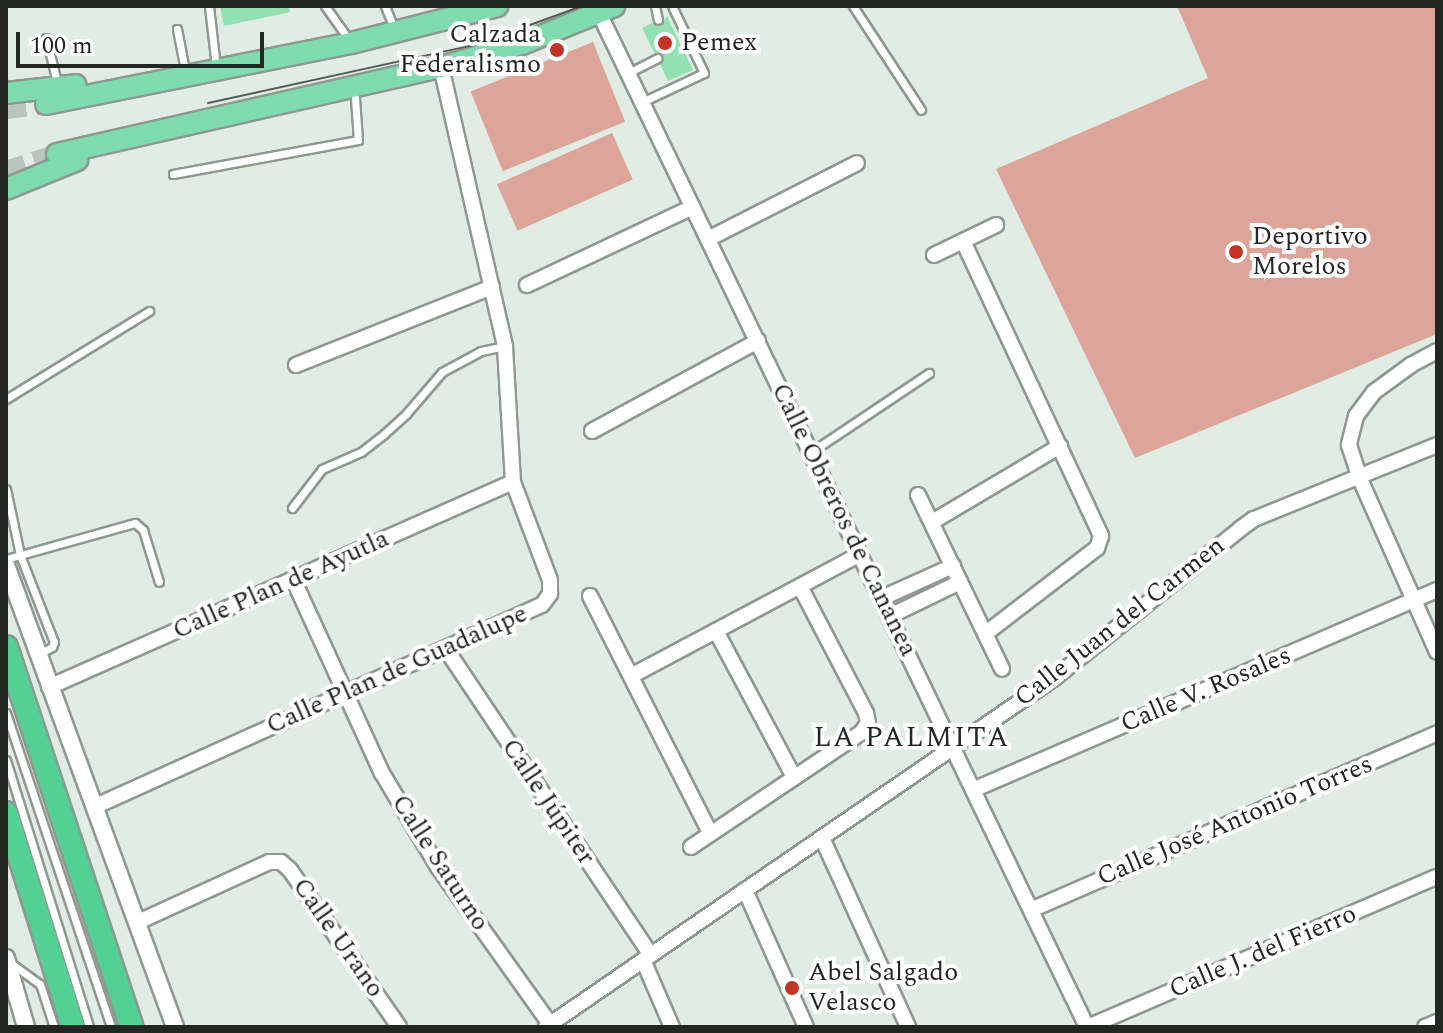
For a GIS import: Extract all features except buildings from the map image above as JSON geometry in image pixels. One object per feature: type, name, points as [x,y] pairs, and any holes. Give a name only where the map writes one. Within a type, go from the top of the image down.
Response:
[{"type":"highway","points":[[6,647],[132,1027]]},
{"type":"highway","points":[[6,813],[73,1027]]},
{"type":"main road","points":[[6,93],[52,96],[321,49],[497,6]]},
{"type":"main road","points":[[57,154],[441,67],[522,44],[606,9]]},
{"type":"main road","points":[[52,96],[254,50],[321,49]]},
{"type":"main road","points":[[6,189],[37,173],[91,155],[355,98],[384,78]]},
{"type":"street","name":"Calle Obreros de Cananea","points":[[606,9],[628,73],[1088,1027]]},
{"type":"street","name":"Calle Plan de Guadalupe","points":[[96,806],[542,605],[550,594],[550,580],[513,482],[505,346],[441,67]]},
{"type":"street","points":[[708,239],[857,163]]},
{"type":"street","points":[[527,285],[693,207]]},
{"type":"street","points":[[934,255],[996,225]]},
{"type":"street","points":[[963,241],[1101,536],[1101,543],[985,634]]},
{"type":"street","points":[[296,365],[492,287]]},
{"type":"street","points":[[592,431],[758,341]]},
{"type":"street","points":[[1437,351],[1390,378],[1364,403],[1351,431],[1349,445],[1360,479],[1437,652]]},
{"type":"street","name":"Calle Juan del Carmen","points":[[548,1026],[1053,679],[1247,524],[1437,445]]},
{"type":"street","points":[[932,522],[1060,446]]},
{"type":"street","name":"Calle Plan de Ayutla","points":[[49,687],[513,482]]},
{"type":"street","points":[[918,495],[1002,669]]},
{"type":"street","points":[[631,676],[860,554]]},
{"type":"street","points":[[11,560],[37,655],[96,806],[175,1027]]},
{"type":"street","points":[[882,598],[953,566]]},
{"type":"street","name":"Calle Saturno","points":[[294,581],[382,773],[438,867],[548,1026]]},
{"type":"street","points":[[890,616],[960,582]]},
{"type":"street","points":[[691,847],[862,732],[868,723],[866,713],[800,586]]},
{"type":"street","name":"Calle V. Rosales","points":[[975,789],[1437,590]]},
{"type":"street","points":[[590,596],[710,833]]},
{"type":"street","points":[[716,631],[794,777]]},
{"type":"street","name":"Calle Júpiter","points":[[446,649],[647,958],[672,1027]]},
{"type":"street","name":"Calle José Antonio Torres","points":[[1033,909],[1437,733]]},
{"type":"street","points":[[822,838],[908,1027]]},
{"type":"street","name":"Calle Urano","points":[[138,922],[269,862],[281,862],[290,870],[399,1027]]},
{"type":"street","name":"Calle J. del Fierro","points":[[1088,1027],[1437,877]]},
{"type":"street","points":[[745,890],[806,1027]]},
{"type":"street","points":[[6,959],[10,984],[26,1027]]},
{"type":"street","points":[[1425,1027],[1437,1022]]},
{"type":"lane","points":[[209,6],[215,59]]},
{"type":"lane","points":[[325,6],[351,43]]},
{"type":"lane","points":[[385,6],[395,30]]},
{"type":"lane","points":[[642,102],[704,73],[671,6],[657,13]]},
{"type":"lane","points":[[853,6],[921,110]]},
{"type":"lane","points":[[177,29],[184,66]]},
{"type":"lane","points":[[46,38],[52,96]]},
{"type":"lane","points":[[628,73],[657,58]]},
{"type":"lane","points":[[173,174],[358,140],[355,98]]},
{"type":"lane","points":[[6,399],[149,311]]},
{"type":"lane","points":[[292,508],[322,469],[361,452],[384,434],[406,414],[442,372],[481,351],[505,346]]},
{"type":"lane","points":[[811,452],[929,373]]},
{"type":"lane","points":[[6,489],[11,560],[135,523],[143,530],[159,582]]},
{"type":"lane","points":[[6,713],[111,1027]]},
{"type":"lane","points":[[6,760],[89,1027]]},
{"type":"lane","points":[[6,959],[40,984],[54,1027]]},
{"type":"shaded area","name":"Deportivo Morelos","points":[[1177,6],[1437,6],[1437,334],[1135,458],[996,169],[1208,78]]},
{"type":"shaded area","points":[[593,42],[625,122],[503,171],[471,91]]},
{"type":"shaded area","points":[[612,133],[633,180],[518,231],[497,184]]},
{"type":"tunnel","points":[[6,109],[46,104]]},
{"type":"tunnel","points":[[6,171],[57,154]]},
{"type":"tram line","points":[[208,103],[475,45],[582,6]]},
{"type":"place","name":"Pemex","points":[[665,43]]},
{"type":"place","name":"Calzada Federalismo","points":[[557,50]]},
{"type":"place","name":"Deportivo Morelos","points":[[1236,252]]},
{"type":"place","name":"Abel Salgado Velasco","points":[[792,988]]},
{"type":"district","name":"LA PALMITA","points":[[912,738]]}]
